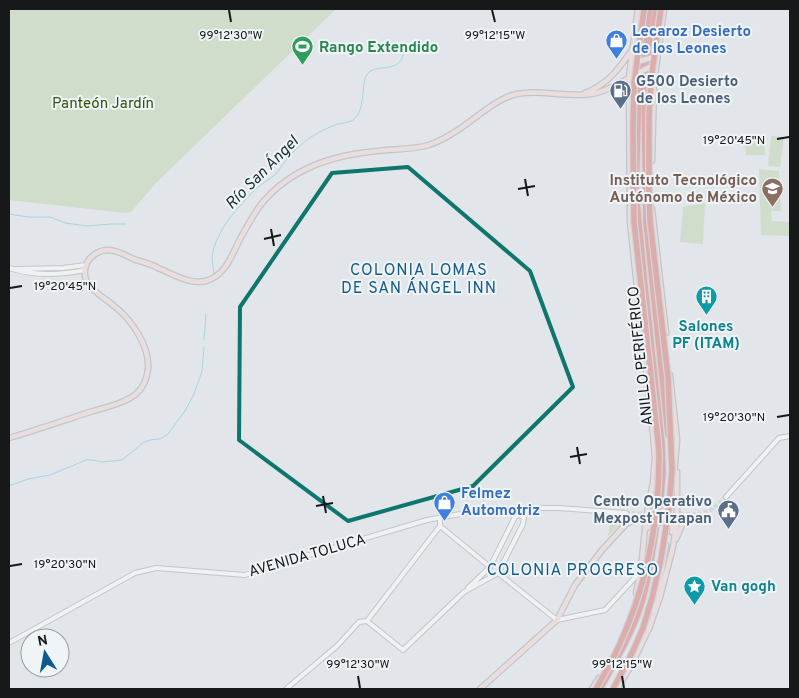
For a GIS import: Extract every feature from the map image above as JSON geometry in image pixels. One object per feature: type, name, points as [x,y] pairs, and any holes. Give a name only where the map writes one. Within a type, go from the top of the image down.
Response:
[{"type":"highway","points":[[596,689],[622,640],[637,600],[644,577],[656,505],[659,454],[634,222],[633,183],[634,84],[644,9]]},
{"type":"highway","name":"ANILLO PERIFÉRICO","points":[[600,689],[634,624],[641,606],[660,506],[663,473],[662,444],[636,191],[639,85],[650,9]]},
{"type":"highway","name":"ANILLO PERIFÉRICO","points":[[609,689],[633,646],[647,611],[670,506],[669,443],[646,222],[644,86],[656,9]]},
{"type":"highway","points":[[613,689],[642,628],[652,598],[661,559],[669,508],[672,470],[668,377],[650,220],[649,190],[651,79],[660,9]]},
{"type":"highway","points":[[646,132],[646,142]]},
{"type":"highway","points":[[635,180],[636,191]]},
{"type":"highway","points":[[652,278],[663,305]]},
{"type":"highway","points":[[643,334],[647,306]]},
{"type":"main road","points":[[592,689],[626,624],[636,595],[641,570],[646,518],[653,483],[653,434],[630,222],[629,96],[633,64],[632,49],[638,9]]},
{"type":"main road","points":[[617,689],[650,629],[671,556],[678,518],[677,440],[651,194],[654,91],[664,9]]},
{"type":"main road","points":[[584,94],[609,80],[632,49]]},
{"type":"main road","points":[[633,64],[658,56]]},
{"type":"main road","points":[[9,438],[126,400],[138,392],[147,377],[148,362],[136,331],[122,313],[91,288],[86,280],[85,268],[91,257],[100,251],[120,252],[190,281],[203,282],[210,280],[228,264],[249,222],[267,198],[305,169],[338,156],[427,146],[452,134],[498,102],[513,95],[528,93],[592,94],[656,64]]},
{"type":"main road","points":[[610,87],[620,89],[629,96]]},
{"type":"main road","points":[[670,506],[677,440]]},
{"type":"main road","points":[[480,689],[557,620],[571,592],[602,550],[627,523],[646,518],[678,518]]},
{"type":"main road","points":[[673,547],[682,525],[692,518]]},
{"type":"main road","points":[[645,529],[651,524],[662,522],[668,523],[673,527],[671,556]]},
{"type":"main road","points":[[650,629],[651,616],[662,569],[666,528]]},
{"type":"street","points":[[10,269],[85,268]]},
{"type":"street","points":[[726,497],[778,438],[790,436]]},
{"type":"street","name":"AVENIDA TOLUCA","points":[[9,643],[135,573],[156,568],[245,575],[440,517],[471,512],[524,508],[559,508],[626,513]]},
{"type":"street","points":[[367,621],[402,650],[490,567],[515,517],[522,516],[524,518],[523,524],[498,573],[464,592]]},
{"type":"street","points":[[286,689],[331,651],[359,622],[367,621],[440,526],[440,517]]},
{"type":"street","points":[[440,526],[490,567]]},
{"type":"street","points":[[498,573],[557,620],[605,610],[641,570]]},
{"type":"highlighted area","points":[[408,167],[530,271],[573,387],[473,486],[348,521],[239,440],[240,307],[332,173]]},
{"type":"green space","name":"Panteón Jardín","points":[[9,9],[336,9],[156,183],[131,212],[125,213],[9,200]]},
{"type":"green space","points":[[764,136],[765,155],[746,155],[744,137]]},
{"type":"green space","points":[[771,136],[784,137],[780,167],[768,166]]},
{"type":"green space","points":[[759,169],[779,171],[781,211],[771,211],[772,221],[790,222],[790,236],[761,235]]},
{"type":"green space","points":[[705,203],[703,244],[680,242],[683,207]]},
{"type":"green space","points":[[611,516],[624,516],[624,521],[608,536]]},
{"type":"waterway","name":"Río San Ángel","points":[[214,273],[212,259],[216,241],[232,215],[259,186],[275,175],[304,142],[329,127],[353,120],[360,110],[364,82],[368,73],[372,70],[398,64],[404,52],[399,44]]},
{"type":"waterway","points":[[9,214],[28,217],[50,217],[65,223],[87,226],[126,224]]},
{"type":"waterway","points":[[204,340],[206,314]]},
{"type":"waterway","points":[[9,486],[28,479],[50,475],[86,460],[102,462],[122,460],[143,443],[160,439],[168,434],[185,411],[194,394],[202,371],[204,347]]},
{"type":"tunnel","points":[[647,105],[648,77]]},
{"type":"tunnel","points":[[626,513],[698,514],[711,510],[726,497]]},
{"type":"place","name":"Lecaroz Desierto de los Leones","points":[[616,59]]},
{"type":"place","name":"Rango Extendido","points":[[303,66]]},
{"type":"place","name":"G500 Desierto de los Leones","points":[[620,109]]},
{"type":"place","name":"Instituto Tecnológico Autónomo de México","points":[[773,208]]},
{"type":"place","name":"Salones PF (ITAM)","points":[[706,316]]},
{"type":"place","name":"Felmez Automotriz","points":[[445,521]]},
{"type":"place","name":"Centro Operativo Mexpost Tizapan","points":[[728,529]]},
{"type":"place","name":"Van gogh","points":[[695,605]]},
{"type":"district","name":"COLONIA LOMAS DE SAN ÁNGEL INN","points":[[419,278]]},
{"type":"district","name":"COLONIA PROGRESO","points":[[573,569]]}]
